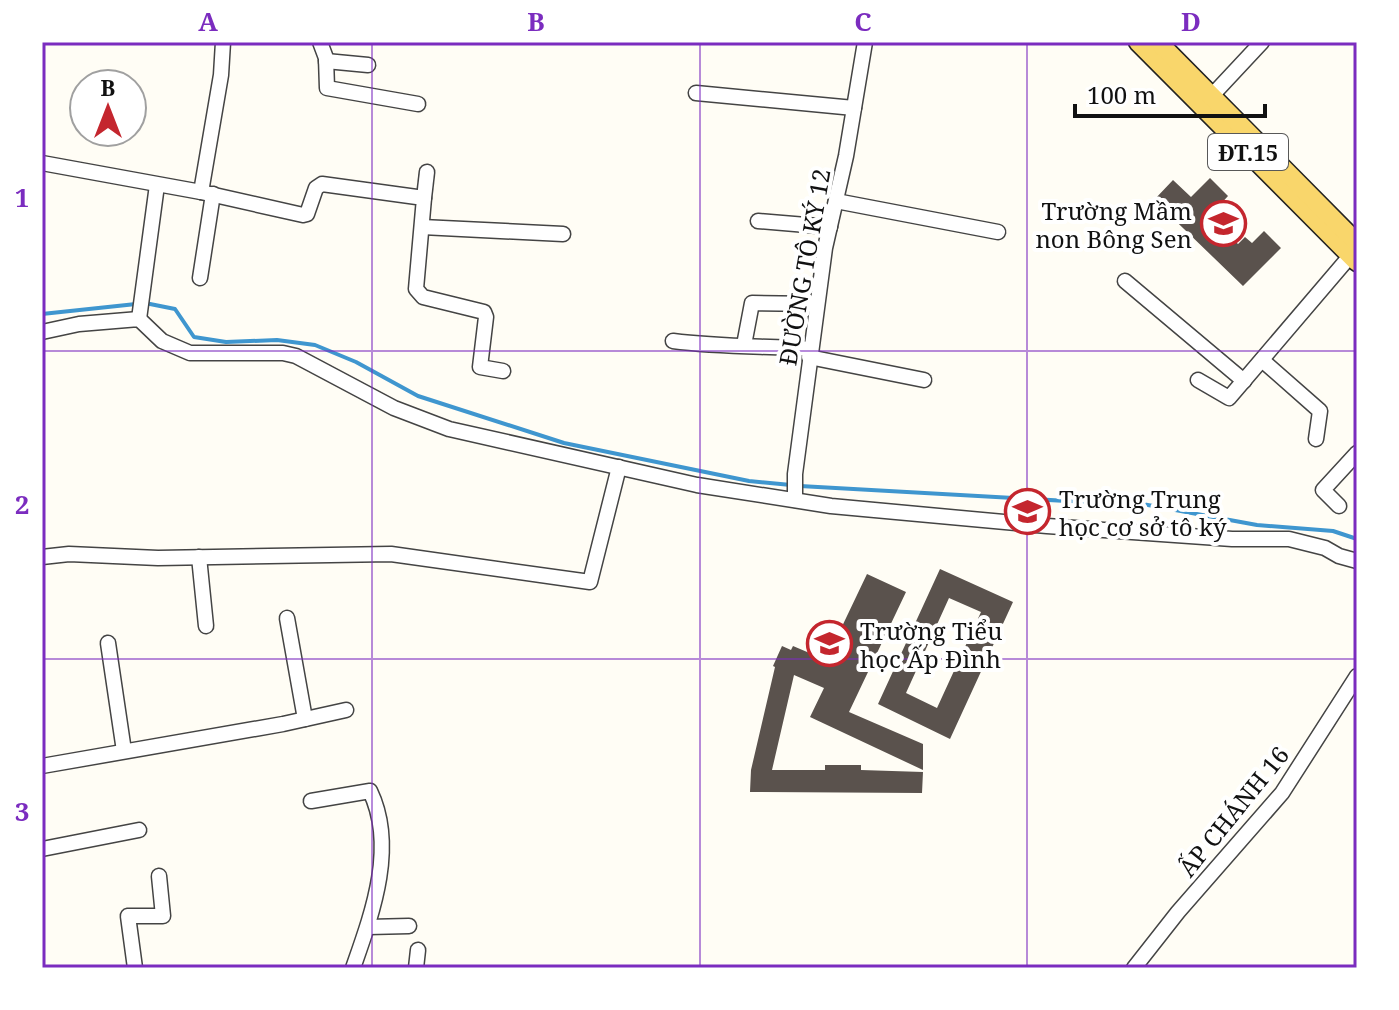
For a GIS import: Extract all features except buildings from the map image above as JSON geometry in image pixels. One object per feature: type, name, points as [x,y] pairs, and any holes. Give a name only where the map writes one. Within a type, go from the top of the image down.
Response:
[{"type":"main road","name":"ĐT.15","points":[[1138,42],[1207,101]]},
{"type":"main road","name":"ĐT.15","points":[[1158,42],[1207,101],[1355,253]]},
{"type":"street","points":[[200,278],[223,42]]},
{"type":"street","points":[[320,42],[326,61],[327,88],[418,104]]},
{"type":"street","name":"ĐƯỜNG TÔ KÝ 12","points":[[796,496],[795,474],[817,304],[865,42]]},
{"type":"street","points":[[1207,101],[1262,42]]},
{"type":"street","points":[[326,61],[368,65]]},
{"type":"street","points":[[696,93],[854,108]]},
{"type":"street","points":[[42,163],[207,193],[303,215],[307,214],[316,188],[322,184],[424,198]]},
{"type":"street","points":[[427,172],[416,289],[423,297],[484,312],[480,367],[503,371]]},
{"type":"street","points":[[157,185],[140,310],[162,341],[190,353],[283,353],[296,356],[394,408],[449,429],[697,485],[796,496],[831,506],[1047,526],[1232,539],[1289,539],[1325,548],[1357,561]]},
{"type":"street","points":[[836,201],[998,232]]},
{"type":"street","points":[[758,221],[830,227]]},
{"type":"street","points":[[422,227],[563,234]]},
{"type":"street","points":[[1198,380],[1229,398],[1355,253]]},
{"type":"street","points":[[1125,281],[1244,381]]},
{"type":"street","points":[[744,345],[752,303],[817,304]]},
{"type":"street","points":[[42,332],[140,310]]},
{"type":"street","points":[[673,341],[810,353],[924,380]]},
{"type":"street","points":[[1262,360],[1320,411],[1316,439]]},
{"type":"street","points":[[1339,506],[1323,490],[1357,453]]},
{"type":"street","points":[[42,557],[69,554],[199,557],[391,554],[590,582],[619,467]]},
{"type":"street","points":[[199,557],[206,626]]},
{"type":"street","points":[[287,618],[305,719]]},
{"type":"street","points":[[108,643],[124,751]]},
{"type":"street","name":"ẤP CHÁNH 16","points":[[1134,968],[1178,912],[1282,793],[1357,676]]},
{"type":"street","points":[[42,766],[346,710]]},
{"type":"street","points":[[311,801],[370,791],[376,803],[380,833],[380,884],[353,968]]},
{"type":"street","points":[[42,849],[139,830]]},
{"type":"street","points":[[135,968],[128,916],[163,916],[159,876]]},
{"type":"street","points":[[368,927],[409,926]]},
{"type":"street","points":[[416,968],[418,950]]},
{"type":"waterway","points":[[145,303],[175,309],[194,337],[226,342],[277,340],[315,345],[356,362],[418,396],[564,443],[749,481],[791,485]]},
{"type":"waterway","points":[[42,314],[136,304]]},
{"type":"waterway","points":[[800,486],[1085,502],[1115,499],[1257,525],[1333,531],[1357,539]]},
{"type":"place","name":"Trường Mầm non Bông Sen","points":[[1223,224]]},
{"type":"place","name":"Trường Trung học cơ sở tô ký","points":[[1028,512]]},
{"type":"place","name":"Trường Tiểu học Ấp Đình","points":[[829,644]]}]
